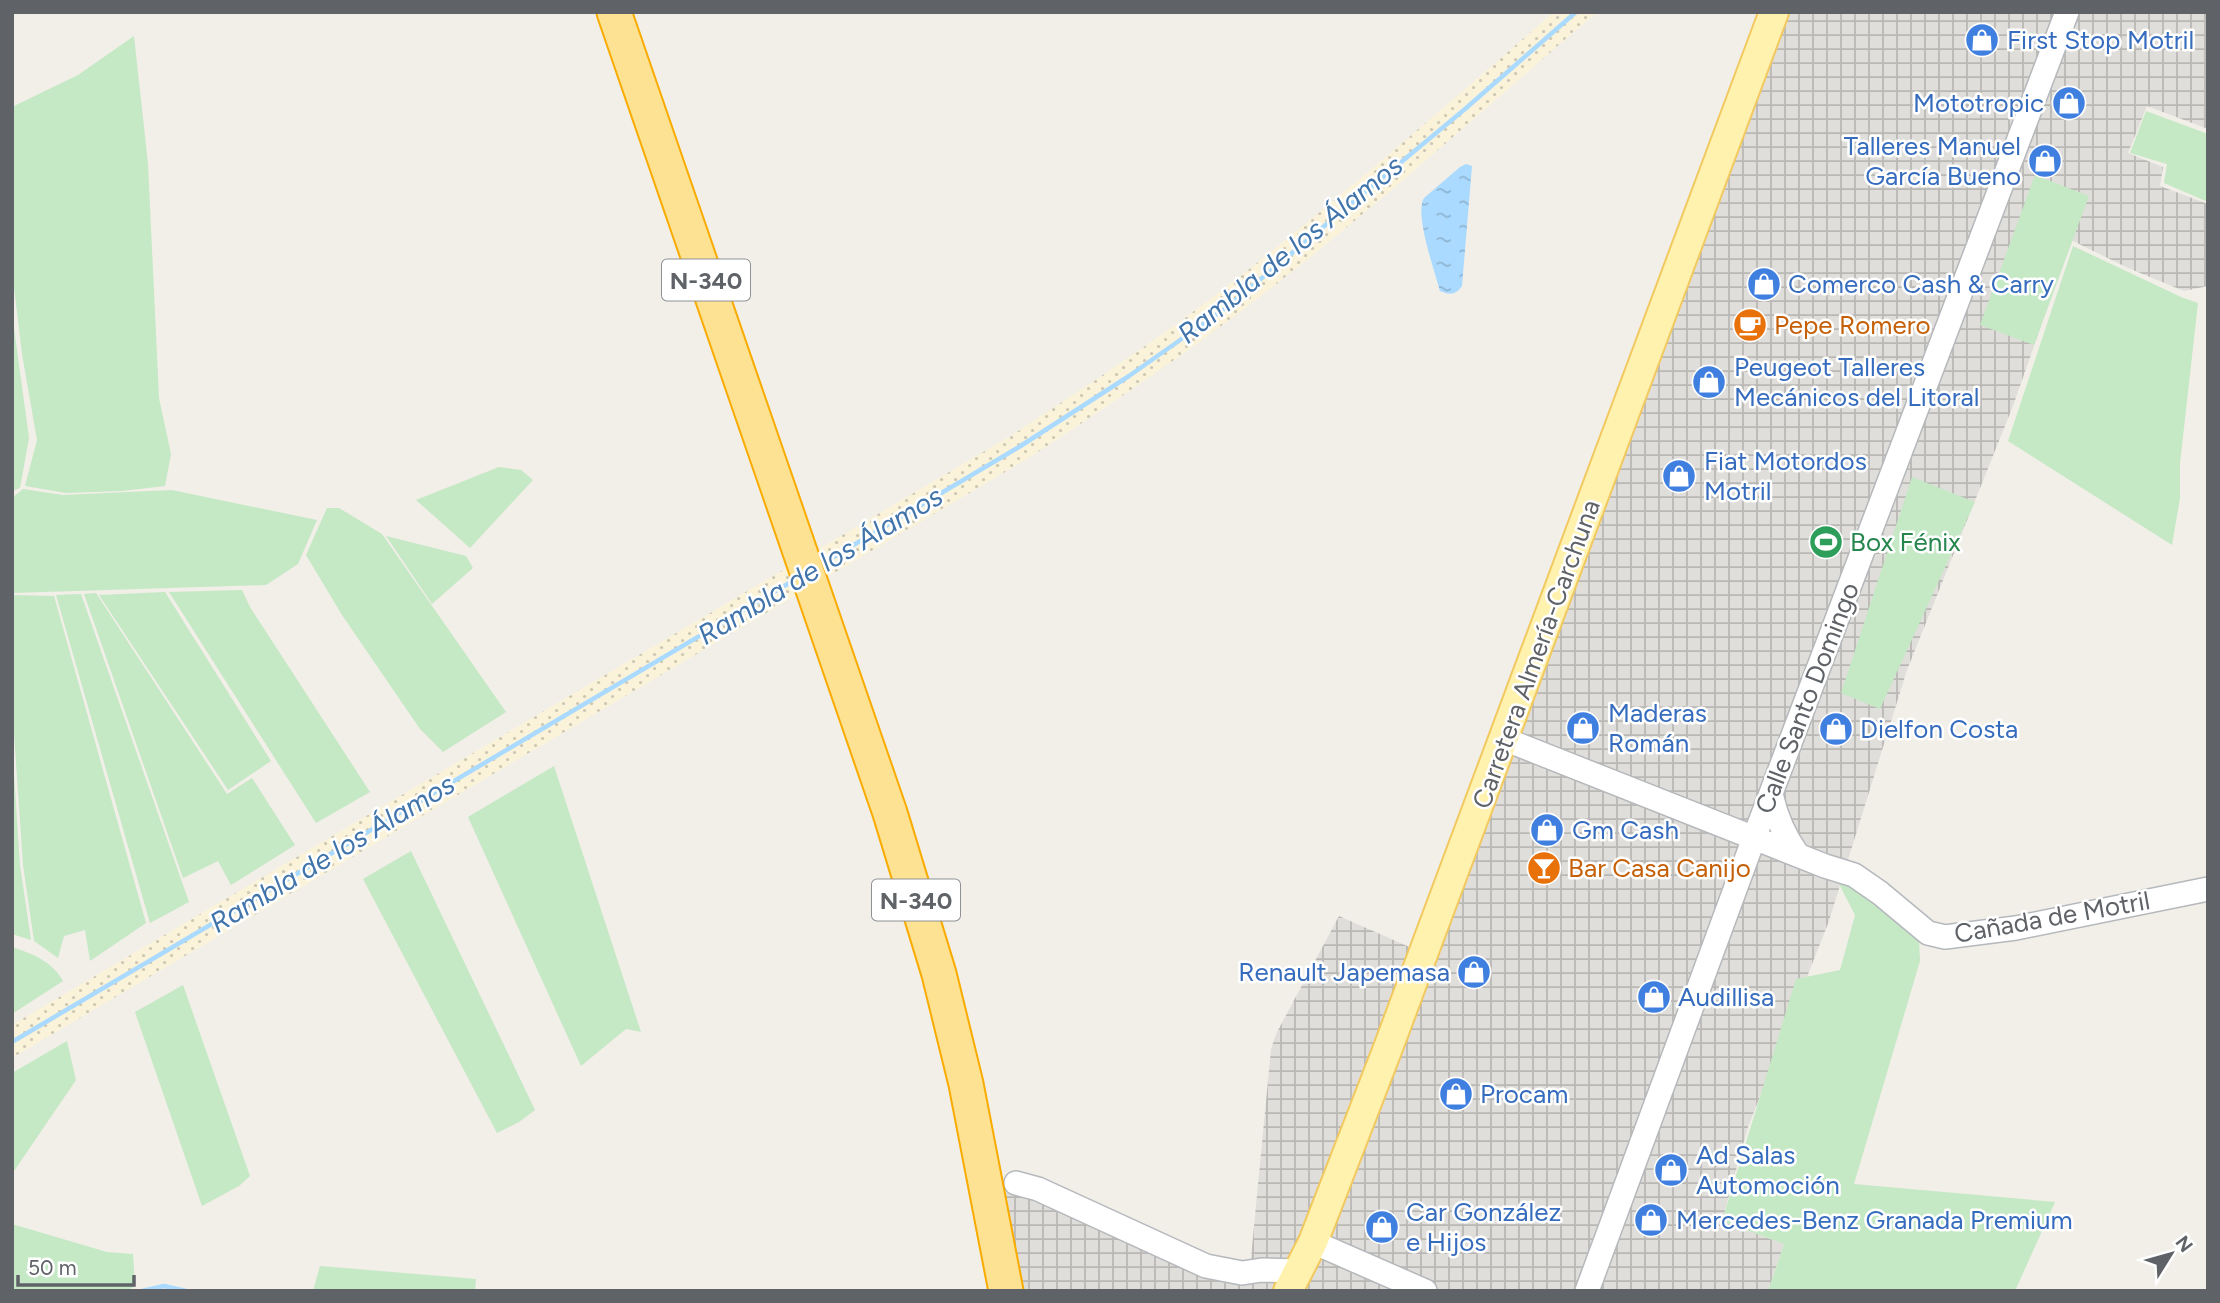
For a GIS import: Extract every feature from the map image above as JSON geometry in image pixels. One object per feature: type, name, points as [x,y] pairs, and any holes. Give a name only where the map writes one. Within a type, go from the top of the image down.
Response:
[{"type":"highway","name":"N-340","points":[[614,12],[890,813],[939,974],[966,1084],[1006,1291]]},
{"type":"highway","name":"N-340","points":[[990,1209],[994,1291]]},
{"type":"main road","name":"Carretera Almería-Carchuna","points":[[1293,1281],[1313,1242],[1504,739],[1774,12]]},
{"type":"street","name":"Calle Santo Domingo","points":[[1587,1291],[1754,838],[2067,12]]},
{"type":"street","name":"Cañada de Motril","points":[[1504,739],[1854,875],[1880,892],[1928,933],[1945,937],[2016,928],[2208,888]]},
{"type":"street","points":[[1715,823],[1734,823],[1750,819],[1771,794]]},
{"type":"street","points":[[1771,794],[1779,824],[1798,855]]},
{"type":"street","points":[[1715,823],[1734,845],[1739,879]]},
{"type":"street","points":[[1739,879],[1752,868],[1770,859],[1798,855]]},
{"type":"street","points":[[1016,1183],[1038,1189],[1206,1266],[1242,1273],[1262,1270],[1293,1281]]},
{"type":"street","points":[[1313,1242],[1426,1291]]},
{"type":"street","name":"Calle Santo Domingo","points":[[1597,1267],[1601,1291]]},
{"type":"shaded area","points":[[1788,12],[2208,12],[2208,129],[2147,106],[2128,153],[2163,167],[2160,186],[2208,204],[2208,286],[2184,291],[2071,240],[2013,406],[1907,670],[1829,921],[1748,1127],[1722,1221],[1784,1244],[1768,1291],[1011,1291],[1000,1193],[1042,1189],[1204,1261],[1250,1268],[1271,1049],[1276,1034],[1339,916],[1430,956],[1523,728],[1708,222]]},
{"type":"green space","points":[[134,36],[148,164],[159,398],[171,454],[165,486],[66,493],[25,486],[37,440],[22,354],[12,271],[12,107],[78,75]]},
{"type":"green space","points":[[2146,111],[2208,134],[2208,202],[2164,183],[2167,164],[2130,153]]},
{"type":"green space","points":[[2035,175],[2089,196],[2034,345],[1980,325]]},
{"type":"green space","points":[[2073,246],[2198,303],[2180,463],[2180,498],[2172,545],[2008,441]]},
{"type":"green space","points":[[12,313],[29,438],[20,488],[12,491]]},
{"type":"green space","points":[[499,467],[521,470],[533,480],[470,548],[416,500]]},
{"type":"green space","points":[[1912,477],[1975,502],[1880,709],[1841,693]]},
{"type":"green space","points":[[23,489],[63,495],[172,490],[317,520],[298,564],[266,585],[12,593],[12,498]]},
{"type":"green space","points":[[327,508],[339,508],[382,534],[506,712],[443,752],[420,729],[342,615],[306,555]]},
{"type":"green space","points":[[386,536],[466,556],[473,568],[432,604]]},
{"type":"green space","points":[[242,590],[250,607],[370,792],[316,823],[169,592]]},
{"type":"green space","points":[[165,592],[271,761],[228,790],[99,595]]},
{"type":"green space","points":[[96,593],[227,794],[252,778],[295,845],[231,885],[218,861],[183,878],[84,594]]},
{"type":"green space","points":[[81,594],[189,902],[150,923],[56,595]]},
{"type":"green space","points":[[12,595],[54,596],[146,923],[90,961],[85,930],[64,936],[58,958],[34,941],[23,865],[12,704]]},
{"type":"green space","points":[[12,742],[20,865],[31,940],[12,934]]},
{"type":"green space","points":[[554,766],[641,1032],[626,1029],[581,1066],[468,817]]},
{"type":"green space","points":[[411,851],[535,1110],[497,1133],[363,879]]},
{"type":"green space","points":[[1840,876],[1861,886],[1919,939],[1920,961],[1854,1184],[2055,1202],[2015,1291],[1768,1291],[1784,1244],[1722,1221],[1796,979],[1840,970],[1855,915],[1838,882]]},
{"type":"green space","points":[[12,947],[48,963],[63,981],[12,1014]]},
{"type":"green space","points":[[183,985],[250,1176],[239,1186],[202,1206],[135,1012]]},
{"type":"green space","points":[[67,1041],[76,1080],[12,1174],[12,1073]]},
{"type":"green space","points":[[12,1224],[107,1252],[133,1254],[135,1286],[127,1291],[12,1291]]},
{"type":"green space","points":[[320,1266],[476,1279],[475,1291],[313,1291]]},
{"type":"sand","points":[[1554,12],[1597,12],[1341,232],[1253,302],[1113,402],[1027,459],[12,1058],[12,1025],[1012,435],[1110,370],[1205,303],[1304,226]]},
{"type":"water","points":[[1466,164],[1472,166],[1462,286],[1455,293],[1447,293],[1440,291],[1430,257],[1423,229],[1422,206],[1424,198]]},
{"type":"waterway","name":"Rambla de los Álamos","points":[[818,566],[1019,447],[1129,376],[1227,307],[1465,109],[1576,12]]},
{"type":"waterway","name":"Rambla de los Álamos","points":[[12,1042],[796,579]]},
{"type":"waterway","points":[[142,1291],[164,1286],[186,1291]]},
{"type":"place","name":"First Stop Motril","points":[[1982,40]]},
{"type":"place","name":"Mototropic","points":[[2069,103]]},
{"type":"place","name":"Talleres Manuel García Bueno","points":[[2045,161]]},
{"type":"place","name":"Comerco Cash & Carry","points":[[1764,284]]},
{"type":"place","name":"Pepe Romero","points":[[1750,325]]},
{"type":"place","name":"Peugeot Talleres Mecánicos del Litoral","points":[[1709,382]]},
{"type":"place","name":"Fiat Motordos Motril","points":[[1679,476]]},
{"type":"place","name":"Box Fénix","points":[[1826,542]]},
{"type":"place","name":"Maderas Román","points":[[1583,728]]},
{"type":"place","name":"Dielfon Costa","points":[[1836,729]]},
{"type":"place","name":"Gm Cash","points":[[1547,830]]},
{"type":"place","name":"Bar Casa Canijo","points":[[1544,868]]},
{"type":"place","name":"Renault Japemasa","points":[[1474,972]]},
{"type":"place","name":"Audillisa","points":[[1654,997]]},
{"type":"place","name":"Procam","points":[[1456,1094]]},
{"type":"place","name":"Ad Salas Automoción","points":[[1671,1170]]},
{"type":"place","name":"Mercedes-Benz Granada Premium","points":[[1651,1220]]},
{"type":"place","name":"Car González e Hijos","points":[[1382,1227]]}]
